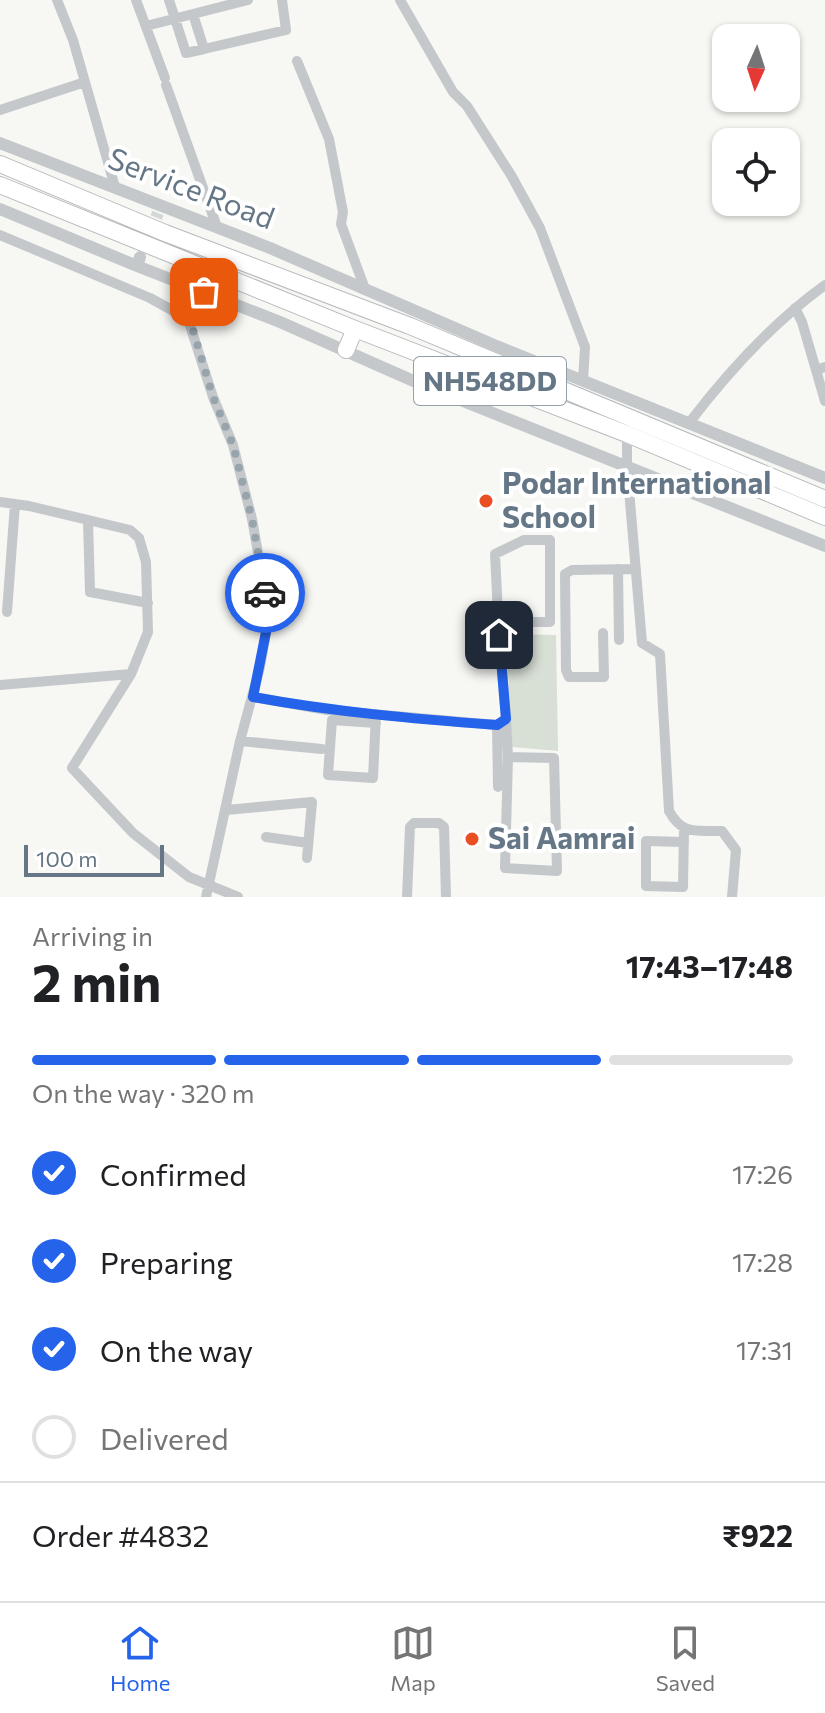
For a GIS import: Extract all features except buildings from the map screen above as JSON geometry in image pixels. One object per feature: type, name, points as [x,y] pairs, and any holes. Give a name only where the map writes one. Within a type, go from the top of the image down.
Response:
[{"type":"highway","name":"NH548DD","points":[[0,164],[165,233],[410,326],[825,499]]},
{"type":"highway","name":"NH548DD","points":[[0,185],[355,329],[627,434],[825,517]]},
{"type":"highway","points":[[346,350],[355,329]]},
{"type":"street","points":[[57,0],[85,82],[115,187]]},
{"type":"street","points":[[136,0],[217,227]]},
{"type":"street","points":[[169,0],[186,53],[286,30],[282,0]]},
{"type":"street","points":[[146,26],[248,0]]},
{"type":"street","points":[[400,0],[453,92],[467,106],[511,175],[540,228],[585,347],[583,381],[825,478]]},
{"type":"street","points":[[193,14],[204,49]]},
{"type":"street","points":[[297,61],[329,139],[341,200],[341,224],[365,289]]},
{"type":"street","points":[[0,110],[85,82]]},
{"type":"street","name":"Service Road","points":[[0,137],[14,143],[18,151],[115,187],[160,210],[217,227],[583,381]]},
{"type":"street","points":[[0,143],[18,151]]},
{"type":"street","points":[[0,209],[139,261],[187,285],[418,383],[825,546]]},
{"type":"street","points":[[0,235],[150,298],[190,320]]},
{"type":"street","points":[[187,285],[185,310],[213,397],[233,445],[261,567],[267,627],[207,891]]},
{"type":"street","points":[[689,423],[719,384],[795,308],[825,285]]},
{"type":"street","points":[[190,320],[204,292]]},
{"type":"street","points":[[795,308],[820,368],[825,401]]},
{"type":"street","points":[[627,434],[642,643],[660,654],[669,811],[677,826],[684,829],[722,831],[736,850],[732,897]]},
{"type":"street","points":[[0,502],[130,530],[139,538],[146,562],[148,632],[131,674],[72,768],[133,833],[207,891],[238,897]]},
{"type":"street","points":[[7,612],[15,504]]},
{"type":"street","points":[[88,520],[90,592],[148,603]]},
{"type":"street","points":[[498,622],[550,622],[550,540],[524,540],[495,554],[502,722],[498,787]]},
{"type":"street","points":[[618,569],[619,640]]},
{"type":"street","points":[[603,633],[604,677],[569,677],[566,670],[565,574],[572,570],[636,569]]},
{"type":"street","points":[[0,685],[131,674]]},
{"type":"street","points":[[253,697],[376,718]]},
{"type":"street","points":[[376,718],[373,778],[328,775],[332,720],[376,718],[502,722]]},
{"type":"street","points":[[502,722],[508,757],[505,868],[557,871],[554,758],[508,757]]},
{"type":"street","points":[[240,741],[322,749]]},
{"type":"street","points":[[226,810],[312,802],[307,858]]},
{"type":"street","points":[[407,897],[409,829],[414,823],[443,825],[446,897]]},
{"type":"street","points":[[684,829],[684,842],[683,887],[646,886],[646,841],[684,842]]},
{"type":"street","points":[[266,837],[308,843]]},
{"type":"shaded area","points":[[506,634],[556,635],[558,751],[512,747]]},
{"type":"tunnel","points":[[143,251],[158,213]]},
{"type":"way so far","points":[[204,292],[190,320],[213,397],[233,445],[252,519],[265,593]]},
{"type":"place","name":"Podar International School","points":[[486,501]]},
{"type":"place","name":"Sai Aamrai","points":[[472,839]]},
{"type":"route","points":[[265,593],[267,627],[253,697],[284,703],[327,710],[497,725],[506,719],[499,635]]}]
